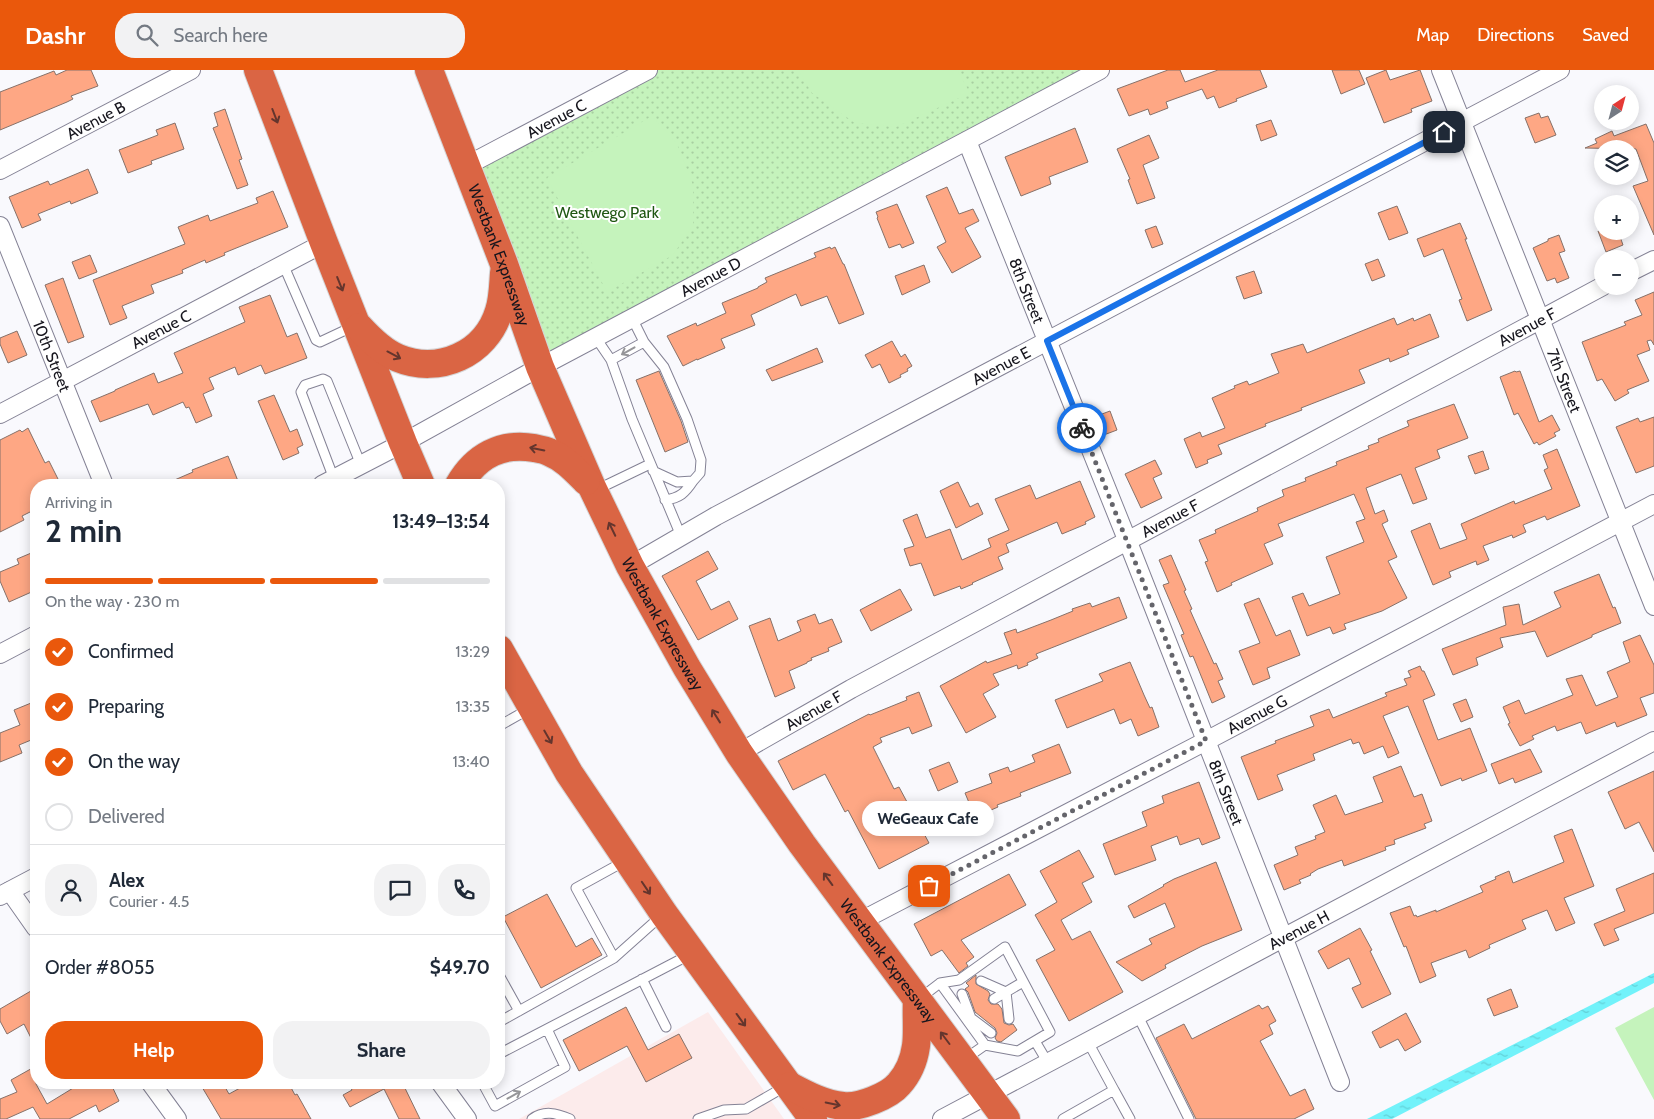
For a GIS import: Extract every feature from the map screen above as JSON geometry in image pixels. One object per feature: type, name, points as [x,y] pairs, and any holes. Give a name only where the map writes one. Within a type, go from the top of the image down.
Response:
[{"type":"highway","points":[[258,70],[356,325],[418,479]]},
{"type":"highway","name":"Westbank Expressway","points":[[430,70],[504,264],[540,367],[592,488],[630,566],[686,668],[739,753],[802,844],[1006,1119]]},
{"type":"highway","points":[[356,325],[377,345],[397,358],[418,364],[439,363],[457,359],[471,351],[483,340],[493,326],[502,298],[504,264]]},
{"type":"highway","points":[[463,479],[474,464],[490,453],[508,447],[524,446],[549,451],[567,463],[592,488]]},
{"type":"highway","points":[[505,659],[569,773],[664,914],[813,1119]]},
{"type":"highway","points":[[789,1085],[808,1096],[845,1106],[865,1103],[898,1086],[910,1068],[916,1046],[917,1000]]},
{"type":"street","name":"Avenue B","points":[[0,170],[191,70]]},
{"type":"street","name":"Avenue C","points":[[466,166],[648,70]]},
{"type":"street","name":"Avenue D","points":[[334,479],[540,367],[1100,70]]},
{"type":"street","name":"7th Street","points":[[1441,70],[1654,606]]},
{"type":"street","name":"Avenue E","points":[[630,566],[716,516],[1560,70]]},
{"type":"street","name":"8th Street","points":[[967,141],[1128,542],[1340,1082]]},
{"type":"street","name":"10th Street","points":[[0,226],[102,479]]},
{"type":"street","name":"Avenue C","points":[[0,414],[324,243]]},
{"type":"street","points":[[1639,268],[1654,260]]},
{"type":"street","name":"Avenue F","points":[[739,753],[851,689],[1594,291]]},
{"type":"street","name":"Avenue G","points":[[859,922],[1654,504]]},
{"type":"street","points":[[0,654],[30,638]]},
{"type":"street","name":"Avenue H","points":[[942,1119],[1654,741]]},
{"type":"street","points":[[30,880],[5,894],[30,921]]},
{"type":"street","points":[[155,1089],[177,1119]]},
{"type":"street","points":[[445,1089],[467,1119]]},
{"type":"lane","points":[[283,264],[316,340],[320,342],[356,325]]},
{"type":"lane","points":[[632,318],[644,342],[664,367],[687,419],[701,460],[700,473],[688,489],[680,497],[665,500]]},
{"type":"lane","points":[[596,338],[611,360],[632,420],[681,536]]},
{"type":"lane","points":[[611,360],[644,342]]},
{"type":"lane","points":[[327,479],[301,392],[305,385],[323,379],[326,381],[361,465]]},
{"type":"lane","points":[[592,488],[652,468],[677,482],[693,481]]},
{"type":"lane","points":[[505,723],[531,708]]},
{"type":"lane","points":[[614,958],[576,888],[628,860]]},
{"type":"lane","points":[[505,1019],[614,958],[664,914]]},
{"type":"lane","points":[[917,1000],[940,983],[959,980],[1005,947],[1050,1032],[1018,1051],[985,1045],[962,1061]]},
{"type":"lane","points":[[505,1051],[693,954]]},
{"type":"lane","points":[[642,979],[666,1027]]},
{"type":"lane","points":[[981,981],[1006,992]]},
{"type":"lane","points":[[994,999],[1023,982]]},
{"type":"lane","points":[[940,983],[971,1017],[991,1033]]},
{"type":"lane","points":[[505,986],[519,1011]]},
{"type":"lane","points":[[987,990],[1006,992]]},
{"type":"lane","points":[[1002,1010],[1006,992]]},
{"type":"lane","points":[[1006,992],[1009,1019]]},
{"type":"lane","points":[[962,994],[985,1045]]},
{"type":"lane","points":[[968,1003],[971,1017],[984,1024]]},
{"type":"lane","points":[[1138,1016],[1189,1119]]},
{"type":"lane","points":[[486,1089],[495,1106],[565,1067],[546,1029]]},
{"type":"lane","points":[[1035,1041],[1048,1063]]},
{"type":"lane","points":[[1088,1042],[1130,1119]]},
{"type":"lane","points":[[698,1119],[724,1110],[746,1109],[789,1085]]},
{"type":"lane","points":[[1064,1119],[1114,1090]]},
{"type":"lane","points":[[744,1119],[746,1109]]},
{"type":"lane","points":[[532,1119],[546,1112],[570,1119]]},
{"type":"shaded area","points":[[708,1012],[784,1119],[519,1119]]},
{"type":"green space","name":"Westwego Park","points":[[648,70],[1100,70],[540,367],[466,166]]},
{"type":"green space","points":[[798,70],[957,70],[970,93],[896,127],[855,123],[812,93]]},
{"type":"green space","points":[[652,116],[677,144],[693,185],[693,225],[673,255],[607,292],[547,178]]},
{"type":"green space","points":[[1654,1007],[1654,1100],[1615,1028]]},
{"type":"water","points":[[1654,973],[1654,983],[1392,1119],[1367,1119]]},
{"type":"building","points":[[67,70],[91,70],[98,86],[71,96],[73,99],[67,102],[0,130],[0,92],[54,71],[56,75]]},
{"type":"building","points":[[1168,70],[1180,70],[1185,82],[1218,70],[1260,70],[1267,87],[1219,108],[1214,96],[1207,99],[1202,89],[1166,102],[1168,108],[1150,115],[1148,109],[1129,116],[1117,89]]},
{"type":"building","points":[[1332,70],[1359,70],[1365,84],[1341,94]]},
{"type":"building","points":[[1386,70],[1390,80],[1420,70],[1432,101],[1411,109],[1412,112],[1384,123],[1366,78]]},
{"type":"building","points":[[225,109],[242,159],[239,160],[248,185],[237,189],[213,128],[218,126],[214,113]]},
{"type":"building","points":[[1539,113],[1541,118],[1548,116],[1556,135],[1535,143],[1525,118]]},
{"type":"building","points":[[1271,120],[1277,135],[1261,141],[1256,125]]},
{"type":"building","points":[[175,123],[184,149],[151,161],[152,164],[128,173],[119,150],[158,135],[156,130]]},
{"type":"building","points":[[1646,124],[1654,143],[1654,235],[1639,200],[1639,195],[1637,195],[1633,186],[1648,181],[1639,157],[1639,140],[1595,139],[1612,131],[1614,136],[1630,130],[1639,130],[1639,127]]},
{"type":"building","points":[[1075,128],[1088,162],[1049,177],[1051,184],[1021,196],[1005,157]]},
{"type":"building","points":[[1149,135],[1159,158],[1143,165],[1155,198],[1137,204],[1128,180],[1130,179],[1117,149]]},
{"type":"building","points":[[1594,144],[1594,148],[1585,148]]},
{"type":"building","points":[[88,169],[98,193],[71,204],[70,201],[38,214],[41,220],[22,228],[9,197],[48,181],[50,185]]},
{"type":"building","points":[[947,187],[959,214],[973,209],[979,221],[965,228],[981,257],[952,273],[937,247],[946,242],[926,196]]},
{"type":"building","points":[[273,191],[288,227],[224,253],[225,255],[206,263],[205,260],[182,270],[183,273],[151,285],[154,293],[122,306],[127,318],[110,325],[93,280],[185,244],[178,227],[208,215],[210,221],[258,203],[256,198]]},
{"type":"building","points":[[897,204],[914,243],[902,248],[900,244],[889,248],[876,212]]},
{"type":"building","points":[[1397,206],[1408,233],[1389,240],[1378,213]]},
{"type":"building","points":[[1460,223],[1492,310],[1467,321],[1459,300],[1462,299],[1443,249],[1424,257],[1417,239]]},
{"type":"building","points":[[1156,226],[1163,244],[1152,248],[1145,230]]},
{"type":"building","points":[[1559,235],[1565,251],[1559,253],[1569,278],[1557,283],[1555,278],[1547,281],[1533,248]]},
{"type":"building","points":[[1601,240],[1621,240],[1623,245],[1611,250],[1605,250]]},
{"type":"building","points":[[830,247],[831,249],[835,247],[844,264],[864,314],[839,324],[827,296],[801,306],[796,294],[751,315],[755,325],[721,339],[725,348],[683,366],[667,336],[696,323],[697,326],[726,313],[722,303],[758,288],[767,282],[765,278],[816,257],[814,253]]},
{"type":"building","points":[[90,255],[97,272],[79,279],[72,262]]},
{"type":"building","points":[[1378,259],[1385,276],[1372,281],[1365,264]]},
{"type":"building","points":[[924,265],[930,282],[902,295],[895,276]]},
{"type":"building","points":[[1254,271],[1262,293],[1244,299],[1236,277]]},
{"type":"building","points":[[63,278],[84,337],[68,343],[45,285]]},
{"type":"building","points":[[1654,292],[1654,345],[1651,340],[1647,341],[1650,350],[1637,355],[1649,381],[1627,390],[1629,393],[1615,401],[1602,379],[1597,381],[1582,342],[1626,325],[1624,322],[1642,315],[1635,300]]},
{"type":"building","points":[[270,295],[287,337],[297,333],[307,358],[265,374],[261,365],[238,375],[235,367],[209,378],[214,389],[203,394],[212,416],[196,423],[189,407],[186,408],[183,402],[153,415],[148,404],[100,422],[91,401],[154,373],[158,383],[183,373],[174,353],[245,322],[239,307]]},
{"type":"building","points":[[1430,314],[1439,337],[1407,350],[1409,354],[1390,362],[1389,358],[1359,370],[1365,383],[1301,408],[1302,410],[1218,445],[1222,454],[1207,460],[1208,463],[1196,468],[1184,439],[1200,432],[1202,437],[1225,428],[1212,398],[1247,381],[1249,385],[1279,373],[1271,354],[1303,344],[1307,353],[1394,318],[1397,325],[1413,318],[1414,321]]},
{"type":"building","points":[[17,331],[27,355],[8,363],[0,344],[0,338]]},
{"type":"building","points":[[892,341],[901,357],[905,354],[912,366],[907,369],[908,371],[900,375],[901,377],[889,383],[880,364],[872,368],[865,355]]},
{"type":"building","points":[[817,348],[823,362],[772,381],[766,370]]},
{"type":"building","points":[[659,371],[688,442],[665,452],[636,380]]},
{"type":"building","points":[[1520,371],[1539,422],[1552,415],[1560,430],[1554,433],[1556,436],[1539,445],[1537,442],[1534,444],[1518,413],[1514,415],[1500,377]]},
{"type":"building","points":[[274,395],[290,432],[297,429],[303,445],[297,448],[299,453],[283,460],[258,401]]},
{"type":"building","points":[[1454,404],[1468,438],[1437,450],[1440,458],[1415,468],[1427,499],[1413,504],[1401,474],[1366,488],[1375,514],[1384,510],[1388,521],[1382,524],[1397,557],[1388,561],[1407,598],[1382,611],[1344,624],[1346,629],[1333,634],[1330,627],[1307,636],[1292,597],[1303,593],[1309,606],[1340,594],[1326,557],[1364,542],[1356,522],[1365,519],[1354,494],[1278,524],[1283,536],[1264,544],[1273,564],[1231,583],[1232,585],[1217,592],[1205,562],[1208,561],[1199,540],[1216,533],[1215,530],[1258,511],[1257,508],[1284,496],[1282,490],[1306,481],[1305,478],[1337,465],[1336,462],[1369,449],[1368,446],[1379,442],[1378,439],[1409,426],[1407,421]]},
{"type":"building","points":[[1110,411],[1117,430],[1101,436],[1094,417]]},
{"type":"building","points":[[1654,417],[1654,466],[1636,473],[1616,427],[1638,418],[1640,422]]},
{"type":"building","points":[[28,428],[45,463],[49,461],[58,479],[30,479],[30,512],[22,516],[24,520],[0,532],[0,440],[20,430],[22,432]]},
{"type":"building","points":[[1557,449],[1580,506],[1547,520],[1545,516],[1523,525],[1526,532],[1513,538],[1512,535],[1483,546],[1489,560],[1477,565],[1476,561],[1449,572],[1451,577],[1433,585],[1411,531],[1430,523],[1440,549],[1467,539],[1461,524],[1514,501],[1515,504],[1552,489],[1544,470],[1548,468],[1543,455]]},
{"type":"building","points":[[1483,451],[1489,469],[1475,474],[1468,456]]},
{"type":"building","points":[[228,456],[237,479],[177,479],[193,472],[192,470]]},
{"type":"building","points":[[1155,460],[1162,474],[1153,478],[1162,498],[1141,508],[1125,474]]},
{"type":"building","points":[[1080,481],[1095,517],[1085,522],[1086,524],[1062,534],[1057,522],[1006,544],[1009,552],[998,557],[1003,569],[973,584],[961,589],[960,586],[934,596],[921,563],[910,566],[904,549],[914,546],[903,520],[917,514],[926,538],[950,529],[962,560],[991,547],[988,539],[1009,530],[995,499],[1030,485],[1036,499]]},
{"type":"building","points":[[958,482],[970,507],[978,503],[983,514],[956,528],[940,491]]},
{"type":"building","points":[[708,551],[718,569],[696,581],[711,610],[729,601],[738,619],[698,640],[662,576]]},
{"type":"building","points":[[30,554],[30,593],[9,602],[0,581],[0,572],[19,564],[17,559]]},
{"type":"building","points":[[1171,555],[1186,590],[1184,591],[1192,609],[1190,610],[1214,664],[1216,663],[1223,679],[1218,681],[1225,697],[1212,703],[1193,656],[1190,657],[1181,635],[1184,634],[1163,585],[1169,583],[1159,560]]},
{"type":"building","points":[[1599,574],[1621,623],[1547,657],[1535,631],[1500,638],[1503,647],[1476,658],[1478,665],[1453,675],[1442,649],[1506,625],[1503,607],[1519,604],[1523,625],[1561,607],[1554,592]]},
{"type":"building","points":[[900,589],[912,610],[871,631],[860,610]]},
{"type":"building","points":[[1119,597],[1127,618],[1036,654],[1038,658],[1027,663],[1028,665],[1018,669],[1017,665],[993,674],[999,685],[983,694],[996,717],[966,733],[940,686],[986,661],[987,663],[1012,654],[1004,633],[1016,629],[1017,633],[1073,611],[1072,609],[1090,603],[1092,607]]},
{"type":"building","points":[[1259,598],[1276,636],[1290,630],[1300,655],[1267,668],[1270,678],[1253,685],[1239,651],[1260,643],[1244,604]]},
{"type":"building","points":[[815,614],[819,624],[832,619],[842,642],[828,648],[829,651],[811,658],[812,660],[807,663],[789,671],[795,688],[775,697],[749,626],[770,618],[778,641],[801,631],[797,621]]},
{"type":"building","points":[[1640,635],[1654,665],[1654,693],[1640,698],[1647,715],[1617,727],[1615,722],[1586,734],[1581,722],[1557,731],[1555,726],[1532,736],[1534,739],[1520,746],[1508,724],[1510,723],[1503,707],[1519,700],[1525,714],[1573,695],[1566,679],[1582,675],[1596,706],[1618,697],[1607,672],[1630,662],[1623,642]]},
{"type":"building","points":[[1130,662],[1150,708],[1152,707],[1159,727],[1138,736],[1131,719],[1120,724],[1114,709],[1067,728],[1055,700],[1103,681],[1099,674]]},
{"type":"building","points":[[1420,666],[1435,695],[1423,700],[1438,740],[1470,728],[1487,771],[1462,781],[1461,778],[1441,786],[1408,706],[1383,716],[1399,753],[1388,758],[1383,746],[1364,754],[1359,742],[1353,744],[1351,739],[1313,754],[1315,760],[1277,775],[1283,790],[1258,800],[1241,757],[1314,726],[1310,716],[1329,709],[1333,718],[1387,696],[1385,693],[1407,685],[1404,679],[1411,677],[1408,671]]},
{"type":"building","points":[[919,692],[932,726],[912,734],[909,727],[880,738],[882,742],[873,747],[894,789],[899,787],[929,843],[879,869],[848,810],[845,812],[825,774],[793,790],[778,761],[869,714],[907,700],[906,697]]},
{"type":"building","points":[[1466,699],[1473,717],[1461,722],[1453,704]]},
{"type":"building","points":[[30,703],[30,740],[19,745],[22,753],[0,762],[0,733],[20,725],[14,710]]},
{"type":"building","points":[[1059,744],[1071,773],[1020,793],[1021,796],[997,805],[998,807],[975,817],[965,793],[992,783],[989,774],[1008,767],[1010,772],[1035,762],[1032,755]]},
{"type":"building","points":[[1530,749],[1542,772],[1515,783],[1513,778],[1499,784],[1491,764]]},
{"type":"building","points":[[949,762],[958,782],[938,791],[929,770]]},
{"type":"building","points":[[1401,766],[1414,797],[1422,794],[1432,821],[1424,824],[1426,828],[1394,840],[1395,844],[1385,847],[1386,850],[1344,866],[1342,860],[1318,869],[1311,875],[1299,880],[1301,883],[1284,890],[1274,865],[1298,855],[1295,847],[1316,839],[1315,836],[1325,832],[1313,805],[1336,795],[1345,815],[1383,802],[1373,777]]},
{"type":"building","points":[[1654,771],[1654,852],[1639,822],[1625,829],[1608,792]]},
{"type":"building","points":[[1199,782],[1220,838],[1202,845],[1199,838],[1180,845],[1177,836],[1151,846],[1156,860],[1115,875],[1103,844],[1147,826],[1142,812],[1164,803],[1162,796]]},
{"type":"building","points":[[1572,829],[1594,886],[1564,898],[1575,923],[1556,931],[1547,910],[1522,920],[1526,929],[1489,945],[1490,948],[1469,958],[1466,950],[1431,963],[1436,976],[1420,983],[1406,946],[1404,947],[1390,913],[1410,906],[1414,916],[1416,915],[1417,917],[1436,910],[1436,912],[1483,892],[1480,886],[1509,871],[1513,883],[1564,862],[1554,836]]},
{"type":"building","points":[[1079,850],[1094,877],[1082,883],[1092,902],[1061,920],[1072,940],[1090,931],[1123,992],[1069,1021],[1036,960],[1055,950],[1035,915],[1057,902],[1040,871]]},
{"type":"building","points":[[1216,862],[1242,930],[1202,946],[1165,965],[1166,968],[1142,981],[1116,962],[1152,944],[1149,939],[1175,927],[1165,903],[1134,918],[1128,906],[1174,879]]},
{"type":"building","points":[[1654,873],[1654,913],[1614,929],[1619,940],[1604,946],[1594,924],[1625,911],[1616,889]]},
{"type":"building","points":[[1009,874],[1026,905],[961,940],[974,957],[966,963],[968,966],[959,973],[942,950],[931,956],[914,924]]},
{"type":"building","points":[[547,894],[576,947],[592,938],[602,955],[541,988],[505,921],[505,916]]},
{"type":"building","points":[[1360,928],[1372,950],[1370,951],[1391,994],[1362,1008],[1352,988],[1361,984],[1349,958],[1328,969],[1318,951]]},
{"type":"building","points":[[976,975],[976,984],[988,991],[990,994],[988,1000],[991,1004],[998,1004],[1002,1009],[1004,1023],[1013,1024],[1017,1030],[1001,1042],[995,1038],[997,1033],[995,1028],[975,1012],[968,992],[965,989],[969,986],[966,983]]},
{"type":"building","points":[[1511,989],[1518,1007],[1494,1016],[1487,999]]},
{"type":"building","points":[[30,992],[30,1036],[24,1024],[7,1034],[0,1021],[0,1009]]},
{"type":"building","points":[[1259,1005],[1262,1009],[1268,1006],[1276,1021],[1269,1025],[1273,1034],[1260,1041],[1290,1096],[1305,1089],[1314,1109],[1294,1119],[1196,1119],[1156,1038],[1184,1024],[1192,1039]]},
{"type":"building","points":[[626,1007],[648,1050],[679,1034],[692,1058],[646,1082],[627,1046],[579,1071],[563,1040]]},
{"type":"building","points":[[1406,1013],[1421,1042],[1405,1051],[1398,1039],[1380,1048],[1372,1032]]},
{"type":"building","points":[[30,1069],[30,1089],[39,1089],[47,1104],[72,1089],[113,1089],[119,1101],[99,1112],[96,1105],[69,1119],[40,1119],[33,1107],[6,1119],[0,1119],[0,1099],[17,1092],[11,1080]]},
{"type":"building","points":[[203,1089],[226,1089],[229,1094],[238,1089],[292,1089],[295,1095],[297,1094],[311,1119],[221,1119]]},
{"type":"building","points":[[384,1089],[350,1107],[343,1095],[352,1090]]},
{"type":"building","points":[[384,1089],[405,1089],[420,1119],[399,1119]]},
{"type":"way so far","points":[[929,886],[1206,741],[1082,428]]},
{"type":"place","name":"WeGeaux Cafe","points":[[929,886]]},
{"type":"route","points":[[1082,428],[1047,341],[1444,132]]}]
